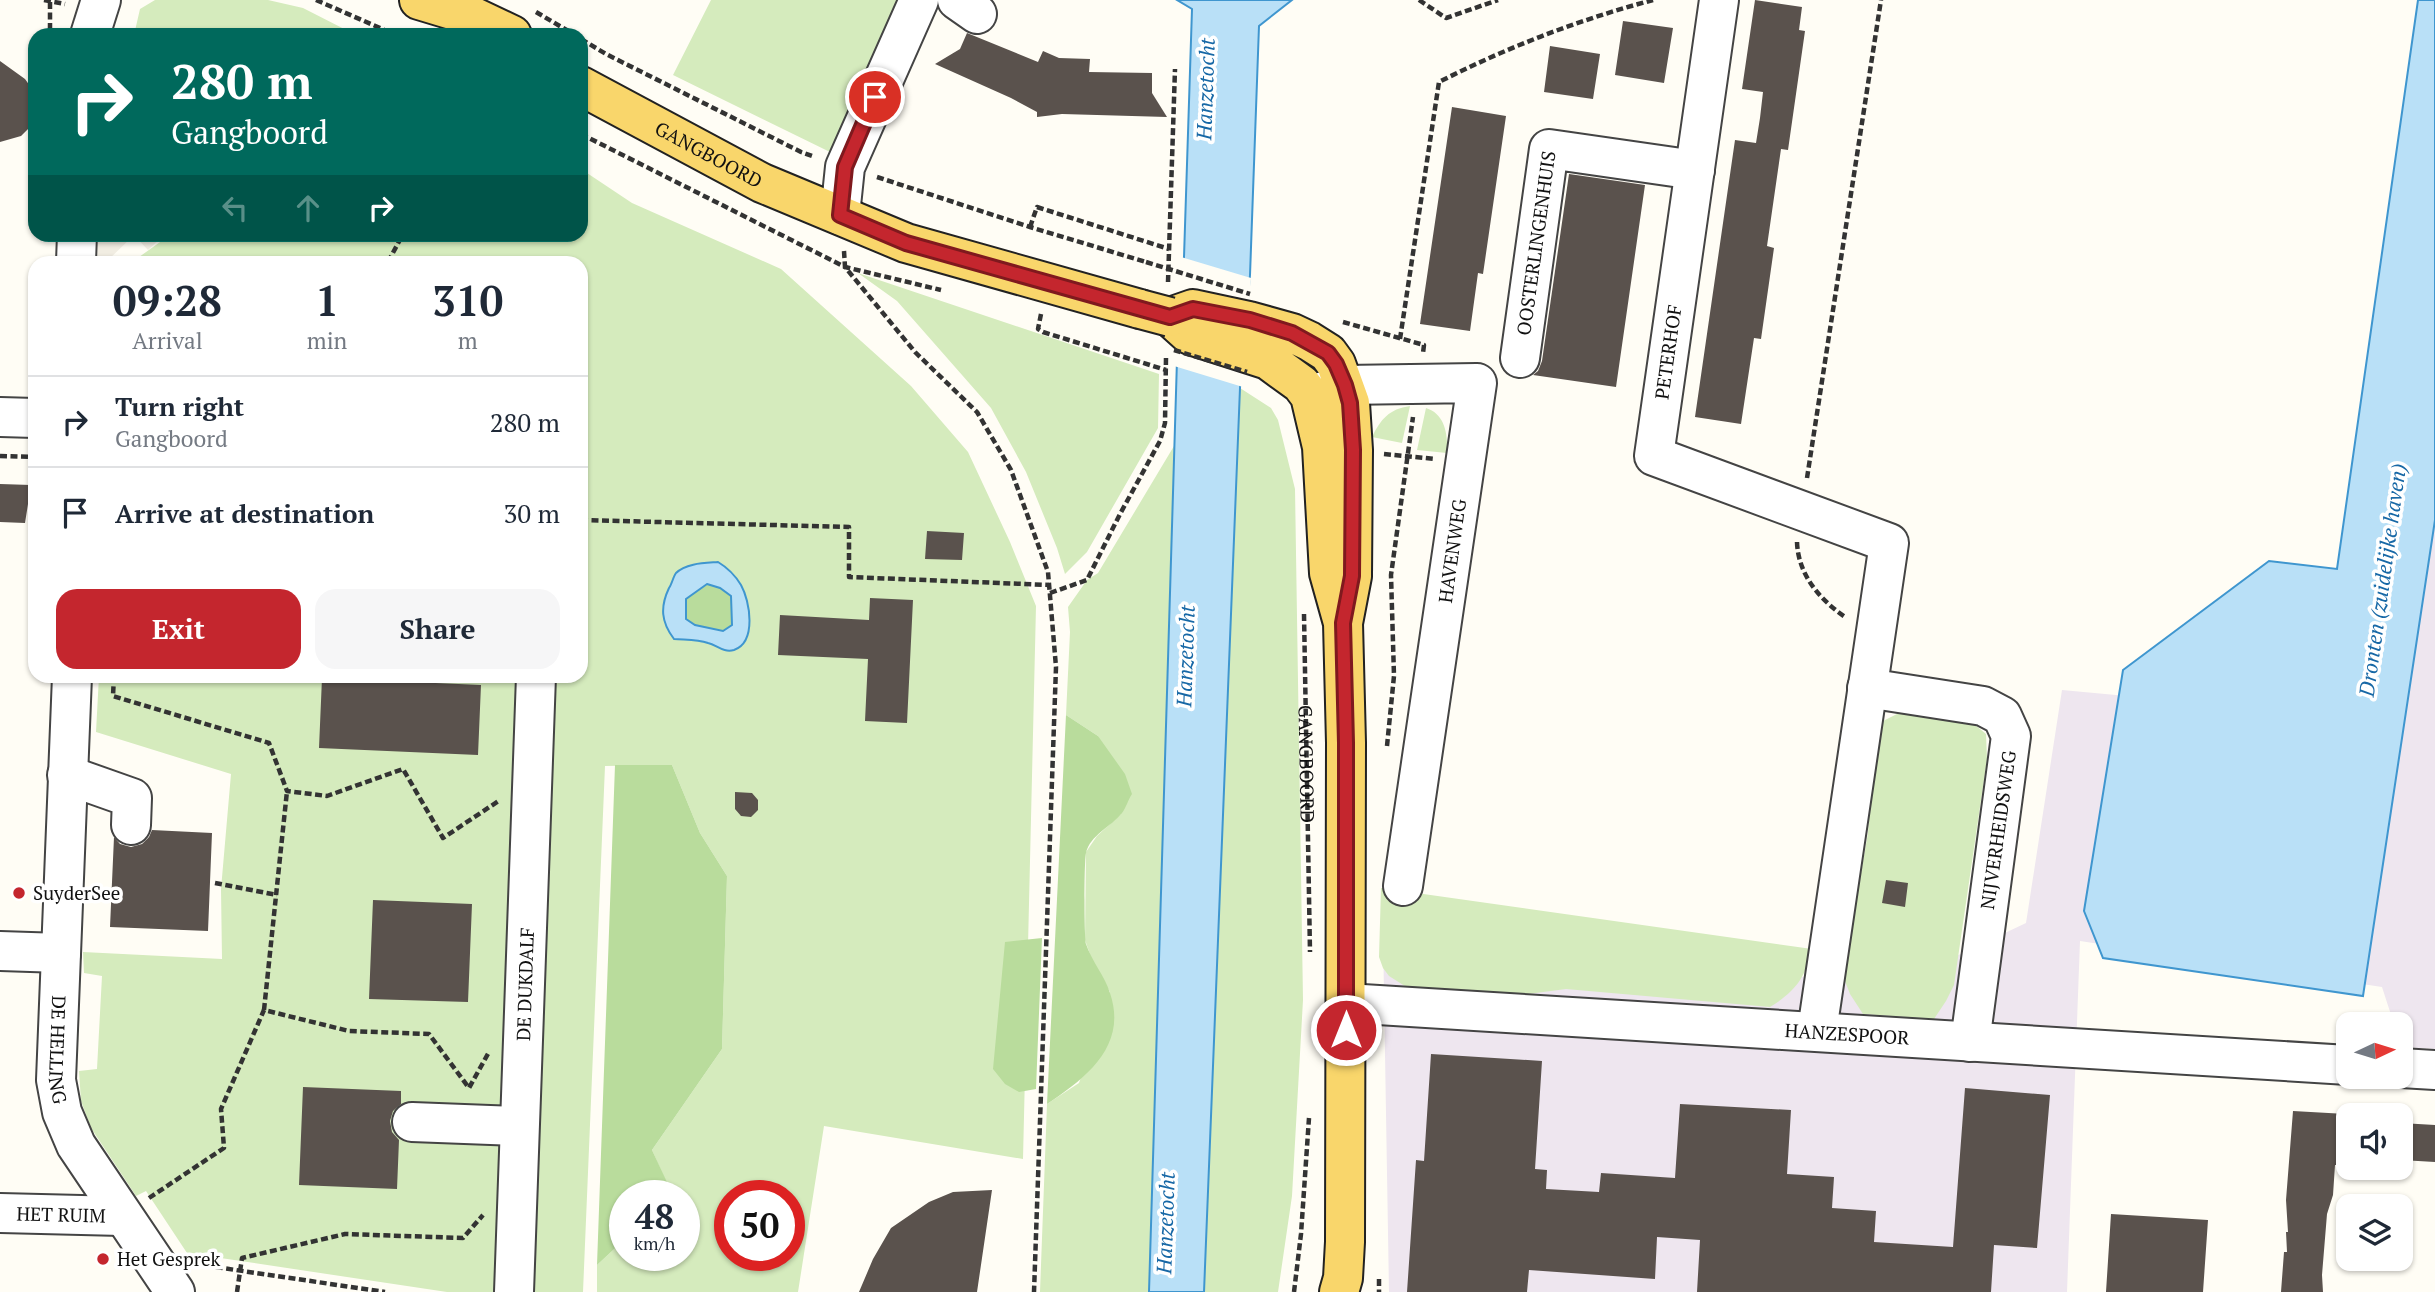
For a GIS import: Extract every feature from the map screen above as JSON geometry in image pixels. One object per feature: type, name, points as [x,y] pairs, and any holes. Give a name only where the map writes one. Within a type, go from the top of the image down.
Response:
[{"type":"main road","points":[[413,0],[447,28]]},
{"type":"main road","points":[[419,0],[471,16],[524,23]]},
{"type":"main road","name":"GANGBOORD","points":[[588,90],[762,183],[906,243],[1190,335],[1292,333],[1328,353],[1336,364],[1350,403],[1353,450],[1352,576],[1343,623],[1346,1003],[1343,1287]]},
{"type":"main road","name":"GANGBOORD","points":[[1249,335],[1268,359],[1301,384],[1310,396],[1322,447],[1329,573],[1343,623]]},
{"type":"street","points":[[92,28],[101,0]]},
{"type":"street","points":[[840,215],[845,167],[919,0]]},
{"type":"street","name":"PETERHOF","points":[[1719,0],[1654,456],[1889,543],[1874,637]]},
{"type":"street","points":[[55,1],[72,28]]},
{"type":"street","name":"OOSTERLINGENHUIS","points":[[1520,358],[1549,149],[1695,170]]},
{"type":"street","name":"HAVENWEG","points":[[1310,396],[1345,385],[1476,383],[1403,886]]},
{"type":"street","points":[[0,417],[28,418]]},
{"type":"street","points":[[1817,1031],[1874,637]]},
{"type":"street","name":"DE HELLING","points":[[72,683],[57,1080],[62,1112],[76,1145],[122,1216],[184,1278]]},
{"type":"street","name":"DE DUKDALF","points":[[514,1292],[518,1126],[537,683]]},
{"type":"street","name":"NIJVERHEIDSWEG","points":[[1867,688],[1983,706],[2002,716],[2011,736],[1970,1042]]},
{"type":"street","points":[[68,775],[132,798],[131,825]]},
{"type":"street","points":[[0,951],[61,953]]},
{"type":"street","name":"HANZESPOOR","points":[[1346,1003],[2336,1064]]},
{"type":"street","points":[[2413,1069],[2435,1070]]},
{"type":"street","points":[[412,1122],[518,1126]]},
{"type":"street","name":"HET RUIM","points":[[0,1213],[122,1216]]},
{"type":"path","points":[[316,0],[380,28]]},
{"type":"path","points":[[1419,0],[1446,18],[1498,0]]},
{"type":"path","points":[[1400,339],[1438,82],[1500,51],[1549,32],[1609,11],[1653,0]]},
{"type":"path","points":[[1874,637],[1830,607],[1805,577],[1796,545],[1881,0]]},
{"type":"path","points":[[51,28],[55,1]]},
{"type":"path","points":[[524,23],[545,28]]},
{"type":"path","points":[[1030,227],[1037,207],[1168,249]]},
{"type":"path","points":[[1146,262],[1249,335]]},
{"type":"path","points":[[845,267],[915,352],[977,412],[1010,470],[1048,572],[1056,667],[1034,1292]]},
{"type":"path","points":[[1043,309],[1038,329],[1043,332],[1166,370]]},
{"type":"path","points":[[1161,326],[1249,335]]},
{"type":"path","points":[[0,456],[28,457]]},
{"type":"path","points":[[588,520],[849,527],[849,577],[1049,585]]},
{"type":"path","name":"GANGBOORD","points":[[1304,613],[1310,959]]},
{"type":"path","points":[[114,683],[113,696],[269,743],[287,791],[264,1010],[221,1109],[224,1148],[122,1216]]},
{"type":"path","points":[[287,791],[327,796],[403,769],[443,838],[532,779]]},
{"type":"path","points":[[215,883],[276,895]]},
{"type":"path","points":[[264,1010],[349,1031],[429,1034],[469,1088],[493,1044]]},
{"type":"path","points":[[1294,1292],[1310,1111]]},
{"type":"path","points":[[237,1292],[242,1258],[345,1234],[463,1238],[517,1178]]},
{"type":"path","points":[[184,1278],[240,1270],[385,1292]]},
{"type":"shaded area","points":[[98,242],[127,242],[112,256],[97,256]]},
{"type":"shaded area","points":[[141,242],[157,242],[148,250]]},
{"type":"shaded area","points":[[2435,341],[2435,1049],[2413,1048],[2413,1012],[2390,1012],[2382,987],[2080,941],[2067,1292],[1389,1292],[1383,934],[1893,986],[2026,923],[2062,690],[2384,720]]},
{"type":"green space","points":[[155,0],[268,0],[303,8],[342,28],[136,28],[140,9]]},
{"type":"green space","points":[[711,0],[901,0],[832,153],[673,75]]},
{"type":"green space","points":[[588,174],[632,203],[781,269],[911,386],[968,452],[1036,606],[1023,1159],[824,1126],[805,1247],[805,1180],[714,1180],[714,1271],[801,1271],[798,1292],[597,1292],[597,1265],[609,1254],[609,1271],[700,1271],[700,1180],[665,1180],[652,1150],[722,1049],[727,876],[700,833],[672,765],[605,766],[583,1292],[447,1292],[187,1253],[146,1191],[136,1196],[91,1128],[81,1101],[79,1071],[97,1069],[102,976],[84,973],[83,952],[222,959],[221,889],[231,774],[96,732],[99,683],[588,683],[588,256],[140,256],[160,242],[588,242]]},
{"type":"green space","points":[[858,273],[1159,374],[1158,428],[1087,552],[1065,574],[1026,472],[991,408],[897,301]]},
{"type":"green space","points":[[1240,388],[1271,408],[1278,420],[1295,489],[1303,1000],[1292,1196],[1278,1292],[1204,1292]]},
{"type":"green space","points":[[1410,406],[1402,443],[1372,437],[1386,416]]},
{"type":"green space","points":[[1426,408],[1437,415],[1444,426],[1447,453],[1417,450]]},
{"type":"green space","points":[[1174,446],[1149,1292],[1040,1292],[1047,1104],[1079,1083],[1110,992],[1093,963],[1085,940],[1086,852],[1097,836],[1121,814],[1098,736],[1066,715],[1070,632],[1068,607],[1087,580],[1098,573]]},
{"type":"green space","points":[[707,584],[720,588],[731,596],[732,625],[723,631],[695,625],[686,619],[686,599]]},
{"type":"green space","points":[[1905,710],[1968,719],[1986,734],[1987,759],[1954,985],[1934,1019],[1863,1014],[1850,994],[1843,976],[1868,833],[1875,725]]},
{"type":"green space","points":[[1066,715],[1098,736],[1125,774],[1132,794],[1122,813],[1092,841],[1085,859],[1086,944],[1110,993],[1114,1012],[1113,1029],[1100,1059],[1076,1083],[1047,1104]]},
{"type":"green space","points":[[615,765],[672,765],[700,833],[727,876],[722,1049],[652,1150],[666,1180],[609,1180],[609,1254],[597,1265]]},
{"type":"green space","points":[[1381,888],[1812,949],[1798,983],[1770,1007],[1566,989],[1528,994],[1408,988],[1389,976],[1379,957]]},
{"type":"green space","points":[[1042,938],[1036,1089],[1019,1092],[1005,1084],[993,1069],[1005,942]]},
{"type":"water","name":"Hanzetocht","points":[[1177,0],[1292,0],[1259,26],[1250,275],[1240,388],[1204,1292],[1149,1292],[1179,293],[1184,257],[1192,9]]},
{"type":"water","name":"Dronten (zuidelijke haven)","points":[[2418,0],[2435,0],[2435,520],[2363,996],[2103,958],[2084,911],[2123,670],[2269,561],[2337,569]]},
{"type":"water","points":[[718,562],[734,575],[741,585],[749,610],[746,639],[741,646],[730,651],[700,641],[674,639],[666,627],[663,614],[666,595],[676,573],[690,565]],"holes":[[[707,584],[720,588],[731,596],[732,625],[723,631],[695,625],[686,619],[686,599]]]},
{"type":"pier","points":[[1181,257],[1251,278],[1243,387],[1174,366],[1176,293]]},
{"type":"building","points":[[1755,0],[1802,7],[1799,30],[1805,31],[1788,150],[1781,149],[1767,246],[1774,248],[1761,339],[1754,338],[1741,424],[1695,417],[1735,140],[1756,143],[1760,118],[1763,92],[1742,89]]},
{"type":"building","points":[[1623,21],[1673,28],[1664,83],[1615,75]]},
{"type":"building","points":[[967,33],[1038,62],[1043,51],[1059,58],[1090,59],[1089,72],[1152,73],[1152,93],[1167,117],[1062,114],[1037,117],[1037,112],[1011,98],[935,64],[960,49]]},
{"type":"building","points":[[1550,46],[1600,54],[1593,99],[1544,92]]},
{"type":"building","points":[[0,61],[28,83],[28,129],[21,136],[0,142]]},
{"type":"building","points":[[1452,107],[1506,116],[1483,274],[1478,273],[1470,331],[1420,324]]},
{"type":"building","points":[[1569,174],[1645,185],[1616,387],[1533,375],[1542,361]]},
{"type":"building","points":[[0,484],[28,485],[25,523],[0,522]]},
{"type":"building","points":[[927,531],[964,533],[962,560],[925,559]]},
{"type":"building","points":[[870,598],[913,600],[907,723],[865,721],[868,659],[778,655],[780,615],[869,620]]},
{"type":"building","points":[[322,683],[481,685],[478,755],[319,748]]},
{"type":"building","points":[[735,792],[752,793],[758,800],[758,810],[751,817],[741,816],[735,809]]},
{"type":"building","points":[[152,830],[212,833],[208,931],[110,927],[114,837],[120,844],[131,847],[142,844]]},
{"type":"building","points":[[1886,880],[1908,883],[1905,907],[1882,903]]},
{"type":"building","points":[[373,900],[472,904],[468,1002],[369,999]]},
{"type":"building","points":[[1431,1054],[1542,1061],[1535,1169],[1547,1170],[1546,1189],[1599,1192],[1601,1173],[1675,1178],[1680,1104],[1791,1110],[1787,1174],[1834,1177],[1832,1208],[1876,1211],[1874,1242],[1953,1247],[1965,1088],[2050,1095],[2037,1248],[1994,1245],[1991,1292],[1697,1292],[1700,1240],[1657,1237],[1655,1279],[1529,1270],[1527,1292],[1407,1292],[1416,1160],[1424,1161]]},
{"type":"building","points":[[303,1087],[401,1091],[401,1104],[393,1111],[390,1121],[392,1132],[399,1140],[397,1189],[299,1185]]},
{"type":"building","points":[[2293,1111],[2336,1113],[2336,1165],[2333,1195],[2327,1214],[2323,1292],[2281,1292],[2284,1252],[2287,1252],[2286,1200]]},
{"type":"building","points":[[2413,1124],[2435,1125],[2435,1162],[2413,1161]]},
{"type":"building","points":[[992,1190],[977,1292],[859,1292],[873,1259],[891,1228],[929,1202],[953,1192]]},
{"type":"building","points":[[2111,1214],[2208,1220],[2203,1292],[2106,1292]]},
{"type":"place","name":"SuyderSee","points":[[19,893]]},
{"type":"place","name":"Het Gesprek","points":[[103,1259]]},
{"type":"route","points":[[875,97],[845,167],[840,215],[906,243],[1170,317],[1193,309],[1250,320],[1308,341],[1328,353],[1336,364],[1350,403],[1353,450],[1352,576],[1343,623],[1346,743],[1346,1030]]}]
